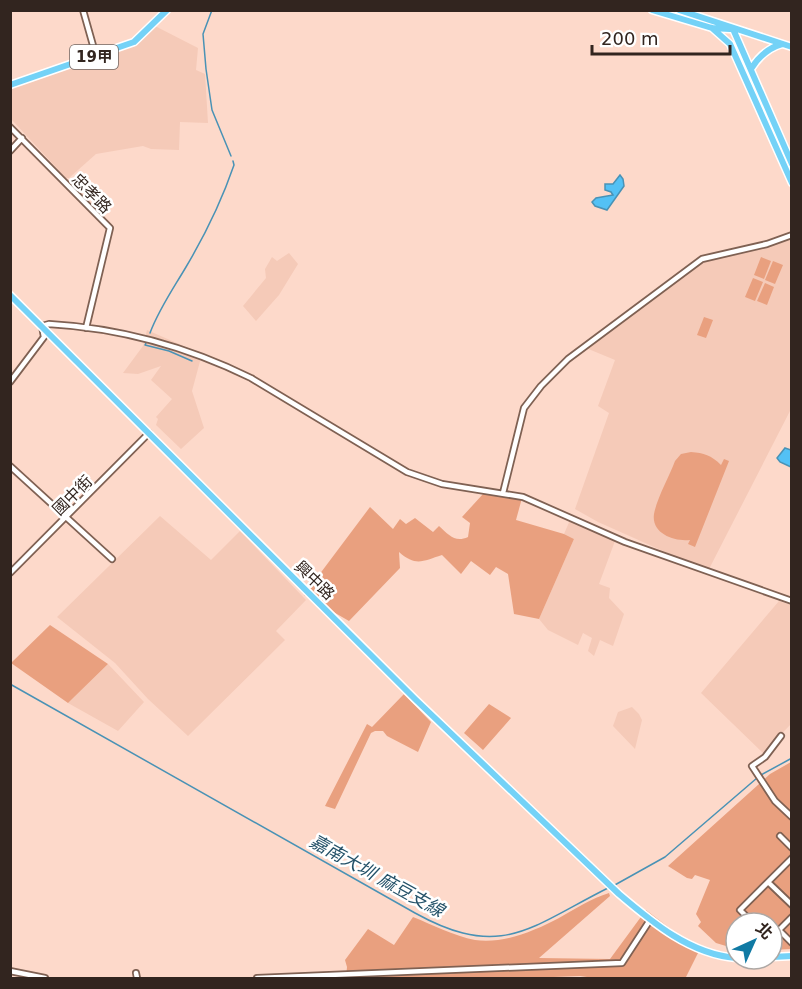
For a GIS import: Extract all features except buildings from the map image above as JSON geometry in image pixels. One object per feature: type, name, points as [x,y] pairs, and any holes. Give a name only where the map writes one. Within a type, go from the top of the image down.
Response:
[{"type":"main road","name":"19甲","points":[[10,85],[135,42],[167,10]]},
{"type":"main road","points":[[652,10],[712,28],[733,29]]},
{"type":"main road","points":[[679,10],[792,46]]},
{"type":"main road","points":[[712,28],[730,44],[792,183]]},
{"type":"main road","points":[[730,44],[733,29]]},
{"type":"main road","points":[[733,29],[792,164]]},
{"type":"main road","points":[[751,69],[762,54],[772,47],[783,44]]},
{"type":"main road","name":"興中路","points":[[10,295],[415,699],[620,894],[650,920],[700,950],[724,957]]},
{"type":"street","points":[[83,10],[96,56]]},
{"type":"street","name":"忠孝路","points":[[10,127],[110,228],[86,328]]},
{"type":"street","points":[[10,151],[22,138]]},
{"type":"street","points":[[503,493],[524,408],[541,386],[568,359],[702,260],[767,244],[792,235]]},
{"type":"street","points":[[10,382],[44,337],[42,326],[48,324],[86,328],[168,344],[251,378],[407,472],[442,484],[523,496],[625,542],[792,601]]},
{"type":"street","name":"國中街","points":[[10,573],[149,433]]},
{"type":"street","points":[[10,466],[112,559]]},
{"type":"street","points":[[781,736],[765,757],[752,766],[764,787],[792,817]]},
{"type":"street","points":[[780,836],[792,848]]},
{"type":"street","points":[[741,911],[792,858]]},
{"type":"street","points":[[768,882],[792,904]]},
{"type":"street","points":[[257,978],[622,963],[650,920]]},
{"type":"street","points":[[10,970],[45,978]]},
{"type":"shaded area","points":[[155,26],[198,48],[196,70],[205,74],[208,123],[180,122],[179,150],[151,149],[143,146],[96,154],[69,178],[66,178],[11,119],[10,85],[141,41]]},
{"type":"shaded area","points":[[791,235],[791,409],[708,571],[598,522],[575,509],[609,413],[598,406],[615,360],[586,348],[699,263]]},
{"type":"shaded area","points":[[289,253],[298,264],[279,295],[256,321],[243,306],[266,278],[265,269],[272,257],[277,261]]},
{"type":"shaded area","points":[[761,257],[771,261],[764,279],[754,275]]},
{"type":"shaded area","points":[[773,261],[783,265],[775,284],[765,280]]},
{"type":"shaded area","points":[[753,278],[763,282],[755,301],[745,297]]},
{"type":"shaded area","points":[[765,283],[774,287],[767,305],[757,301]]},
{"type":"shaded area","points":[[704,317],[713,320],[706,338],[697,335]]},
{"type":"shaded area","points":[[147,330],[202,354],[192,391],[204,428],[181,449],[156,425],[158,419],[156,417],[172,399],[151,380],[161,366],[138,374],[123,373],[143,346]]},
{"type":"shaded area","points":[[691,452],[707,455],[721,465],[724,459],[729,461],[695,547],[688,544],[690,540],[678,540],[660,532],[654,521],[658,501],[675,461],[681,454]]},
{"type":"shaded area","points":[[483,494],[522,498],[516,520],[574,539],[539,619],[514,614],[508,574],[496,567],[490,575],[471,561],[461,574],[442,555],[425,561],[415,561],[399,552],[400,568],[349,621],[304,595],[370,507],[393,529],[400,519],[406,524],[415,518],[433,532],[439,526],[452,537],[463,539],[468,537],[470,523],[462,517]]},
{"type":"shaded area","points":[[160,516],[211,560],[240,531],[306,600],[276,631],[285,640],[188,736],[148,699],[115,663],[57,617]]},
{"type":"shaded area","points":[[570,520],[615,541],[599,584],[610,588],[609,598],[624,614],[613,646],[600,640],[594,656],[588,651],[592,638],[583,633],[578,645],[548,630],[539,619],[574,539],[564,534]]},
{"type":"shaded area","points":[[779,601],[791,605],[791,724],[763,753],[701,693]]},
{"type":"shaded area","points":[[50,625],[108,664],[68,703],[11,663]]},
{"type":"shaded area","points":[[108,664],[144,702],[118,731],[68,703]]},
{"type":"shaded area","points":[[404,694],[431,722],[418,752],[387,736],[383,731],[371,733],[335,809],[325,806],[367,724],[372,727]]},
{"type":"shaded area","points":[[489,704],[511,718],[483,750],[464,733]]},
{"type":"shaded area","points":[[632,707],[642,720],[635,749],[613,726],[618,712]]},
{"type":"shaded area","points":[[791,762],[791,949],[784,949],[784,911],[724,911],[724,945],[716,943],[698,926],[701,922],[696,914],[710,880],[695,875],[692,879],[687,878],[668,866],[770,774]]},
{"type":"shaded area","points":[[609,893],[610,896],[539,958],[610,959],[646,910],[680,936],[701,947],[686,977],[691,978],[580,976],[346,978],[345,960],[368,929],[394,945],[413,917],[467,938],[497,940],[539,927]]},
{"type":"water","points":[[620,175],[624,186],[607,210],[595,206],[592,202],[596,198],[613,195],[605,190],[605,184],[613,184]]},
{"type":"water","points":[[785,448],[791,450],[791,467],[777,458]]},
{"type":"waterway","points":[[212,10],[203,34],[206,69],[212,110],[231,156]]},
{"type":"waterway","points":[[150,333],[162,307],[213,217],[234,165],[233,161]]},
{"type":"waterway","points":[[147,341],[145,345],[169,351],[192,361]]},
{"type":"waterway","name":"嘉南大圳 麻豆支線","points":[[10,684],[415,913],[445,927],[471,935],[494,936],[515,933],[536,926],[608,888]]},
{"type":"waterway","name":"嘉南大圳 麻豆支線","points":[[761,775],[792,758]]},
{"type":"waterway","name":"嘉南大圳 麻豆支線","points":[[613,886],[665,857],[757,778]]}]
